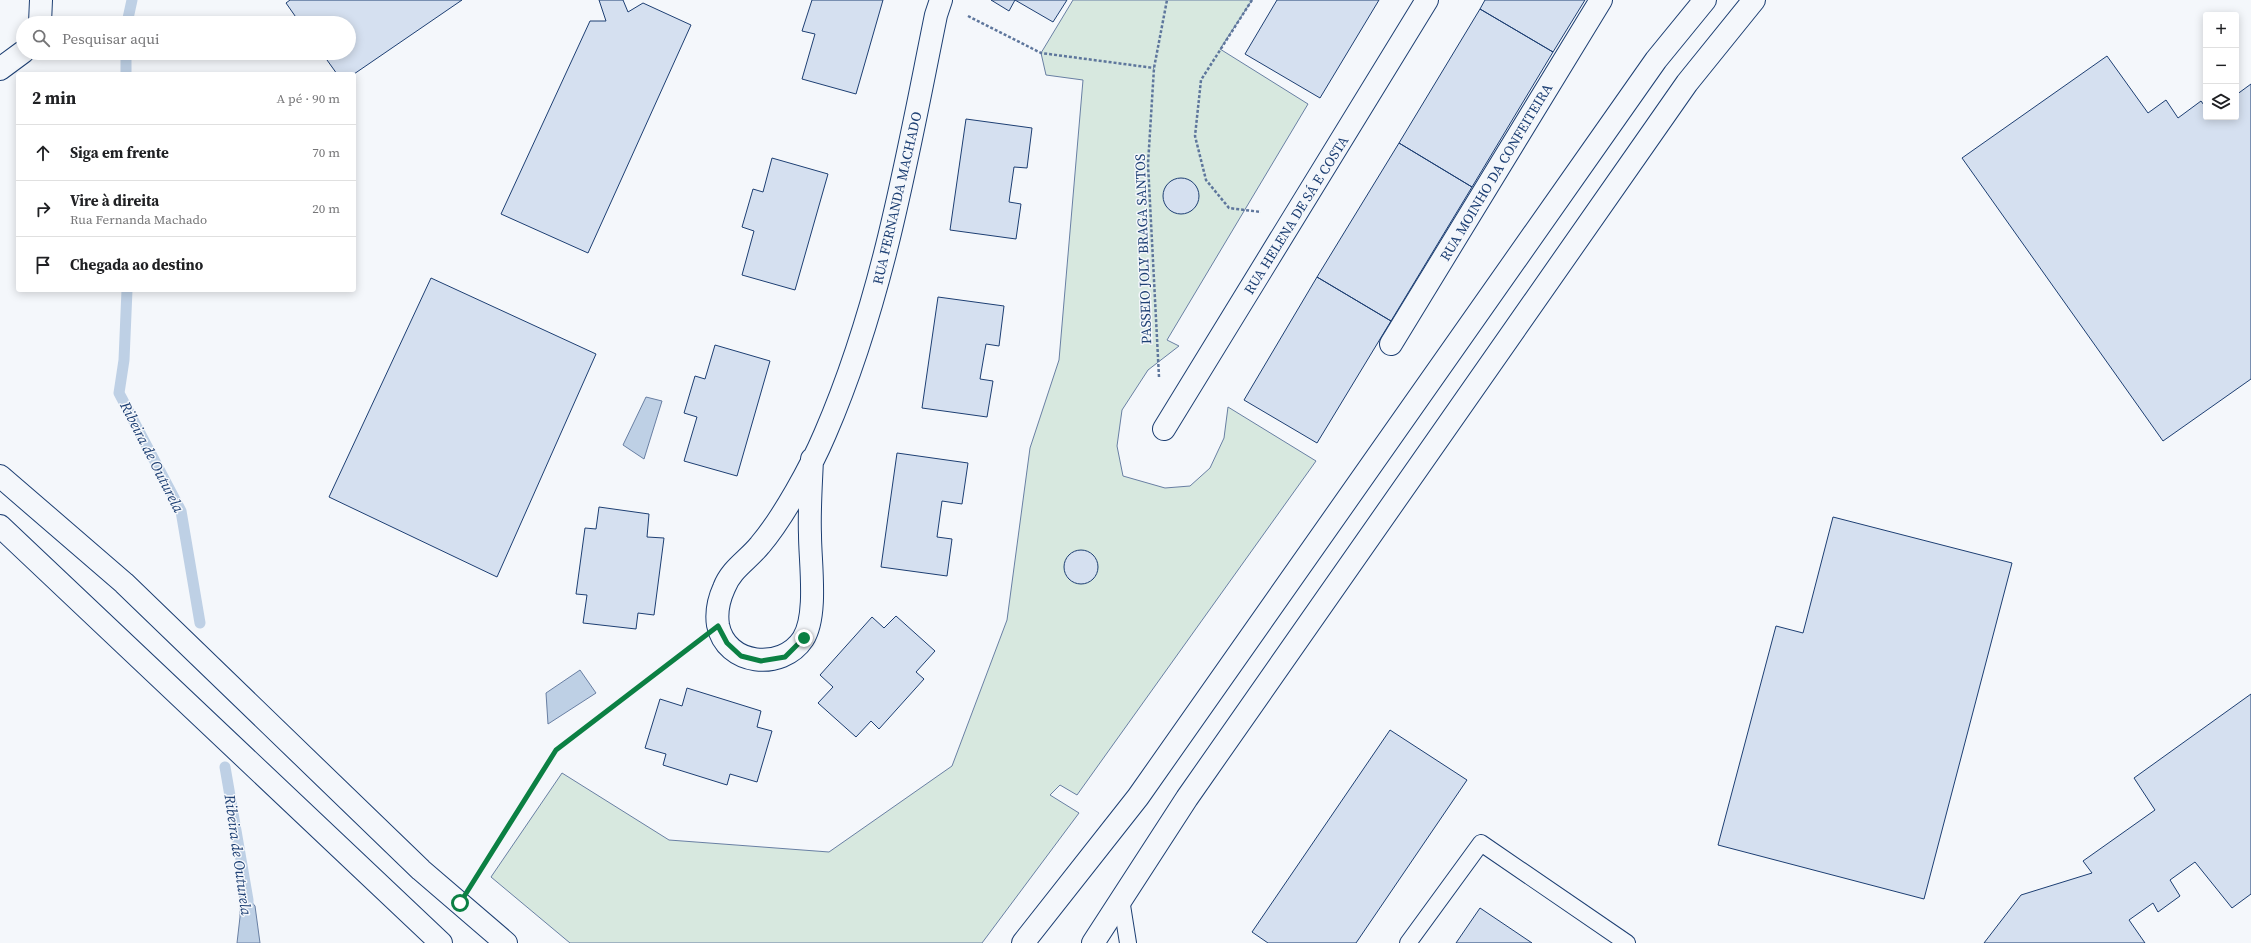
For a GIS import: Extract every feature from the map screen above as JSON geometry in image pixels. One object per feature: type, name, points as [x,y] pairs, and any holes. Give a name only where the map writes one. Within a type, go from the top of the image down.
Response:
[{"type":"street","points":[[40,16],[41,0]]},
{"type":"street","name":"RUA HELENA DE SÁ E COSTA","points":[[1164,429],[1427,0]]},
{"type":"street","name":"RUA MOINHO DA CONFEITEIRA","points":[[1391,344],[1601,0]]},
{"type":"street","points":[[1023,943],[1049,913],[1138,797],[1652,67],[1705,0]]},
{"type":"street","points":[[1093,943],[1187,798],[1682,89],[1754,0]]},
{"type":"street","name":"RUA FERNANDA MACHADO","points":[[812,459],[810,537],[811,613],[804,638],[785,657],[761,661],[741,656],[727,643],[718,626],[718,602],[728,577],[761,544],[790,502],[812,459],[825,436],[861,339],[879,281],[893,228],[941,1]]},
{"type":"street","points":[[0,69],[16,57]]},
{"type":"street","points":[[0,476],[124,583],[421,870],[506,943]]},
{"type":"street","points":[[0,526],[441,943]]},
{"type":"lane","points":[[1408,943],[1481,843],[1627,943]]},
{"type":"lane","points":[[1121,899],[1128,943]]},
{"type":"path","name":"PASSEIO JOLY BRAGA SANTOS","points":[[1164,429],[1157,356],[1148,164],[1154,68],[1167,0]]},
{"type":"path","points":[[1252,0],[1200,80],[1195,136],[1206,180],[1229,208],[1296,215]]},
{"type":"path","points":[[941,1],[1041,53],[1154,68]]},
{"type":"path","points":[[460,903],[556,750],[718,626]]},
{"type":"shaded area","points":[[1073,0],[1252,0],[1220,49],[1308,104],[1167,340],[1179,346],[1148,370],[1122,410],[1117,446],[1123,476],[1165,488],[1190,486],[1210,468],[1224,438],[1228,407],[1316,461],[1077,795],[1060,785],[1050,795],[1079,813],[982,943],[570,943],[491,877],[562,773],[669,840],[829,852],[952,766],[1007,620],[1030,448],[1059,360],[1083,80],[1046,75],[1041,53]]},
{"type":"water","points":[[646,397],[662,401],[644,459],[623,445]]},
{"type":"water","points":[[580,670],[596,693],[548,724],[546,693]]},
{"type":"water","points":[[240,888],[255,906],[260,943],[237,943],[240,917]]},
{"type":"building","points":[[290,0],[462,0],[356,73],[336,72],[327,60],[356,60],[356,16],[295,16],[286,3]]},
{"type":"building","points":[[599,0],[623,0],[628,12],[643,3],[691,25],[588,253],[501,214],[590,21],[606,21]]},
{"type":"building","points":[[812,0],[883,0],[856,94],[802,79],[815,34],[802,31]]},
{"type":"building","points":[[991,0],[1015,0],[1009,11]]},
{"type":"building","points":[[1015,0],[1067,0],[1053,22]]},
{"type":"building","points":[[1277,0],[1379,0],[1320,98],[1245,54]]},
{"type":"building","points":[[1485,0],[1585,0],[1553,52],[1480,9]]},
{"type":"building","points":[[1480,9],[1553,52],[1472,187],[1399,143]]},
{"type":"building","points":[[2107,56],[2148,113],[2166,100],[2178,118],[2201,101],[2203,104],[2203,120],[2239,120],[2239,93],[2251,84],[2251,379],[2163,441],[1962,158]]},
{"type":"building","points":[[966,119],[1032,128],[1027,168],[1014,167],[1009,202],[1021,204],[1016,239],[950,230]]},
{"type":"building","points":[[1399,143],[1472,187],[1391,321],[1317,277]]},
{"type":"building","points":[[772,158],[828,174],[795,290],[742,275],[754,231],[742,227],[753,189],[763,192]]},
{"type":"building","points":[[1184,178],[1194,183],[1198,189],[1198,203],[1194,209],[1188,213],[1178,214],[1168,209],[1164,203],[1163,193],[1168,183],[1174,179]]},
{"type":"building","points":[[1317,277],[1391,321],[1317,443],[1244,400]]},
{"type":"building","points":[[431,278],[596,354],[497,577],[329,497]]},
{"type":"building","points":[[938,297],[1004,306],[999,346],[986,344],[980,379],[993,381],[987,417],[922,408]]},
{"type":"building","points":[[715,345],[770,361],[737,476],[684,461],[697,417],[684,413],[695,376],[705,379]]},
{"type":"building","points":[[897,453],[968,463],[962,504],[942,501],[937,537],[952,539],[947,576],[881,567]]},
{"type":"building","points":[[599,507],[649,514],[647,537],[664,538],[654,615],[638,613],[636,629],[583,623],[587,595],[576,594],[585,528],[596,529]]},
{"type":"building","points":[[1833,517],[2012,563],[1924,899],[1718,845],[1776,626],[1803,633]]},
{"type":"building","points":[[1084,550],[1091,552],[1096,557],[1098,567],[1096,577],[1091,582],[1078,584],[1071,582],[1066,577],[1064,564],[1066,557],[1071,552]]},
{"type":"building","points":[[896,616],[935,651],[916,672],[924,679],[879,729],[871,721],[856,737],[818,703],[833,687],[820,675],[872,617],[884,628]]},
{"type":"building","points":[[687,688],[761,711],[757,727],[772,731],[757,782],[730,774],[727,785],[663,765],[666,754],[645,748],[660,699],[682,706]]},
{"type":"building","points":[[2251,694],[2251,894],[2232,908],[2195,862],[2170,880],[2180,896],[2158,912],[2153,903],[2129,920],[2145,943],[1984,943],[2021,895],[2092,873],[2083,861],[2155,810],[2134,778]]},
{"type":"building","points":[[1390,730],[1467,780],[1356,943],[1268,943],[1252,932]]},
{"type":"building","points":[[1480,908],[1532,943],[1456,943]]},
{"type":"waterway","name":"Ribeira de Outurela","points":[[129,16],[132,0]]},
{"type":"waterway","name":"Ribeira de Outurela","points":[[126,60],[126,72]]},
{"type":"waterway","name":"Ribeira de Outurela","points":[[127,292],[124,360],[119,393],[181,511],[200,623]]},
{"type":"waterway","name":"Ribeira de Outurela","points":[[225,767],[248,900],[248,911]]},
{"type":"route","points":[[460,903],[556,750],[718,626],[727,643],[741,656],[761,661],[785,657],[804,638]]}]
